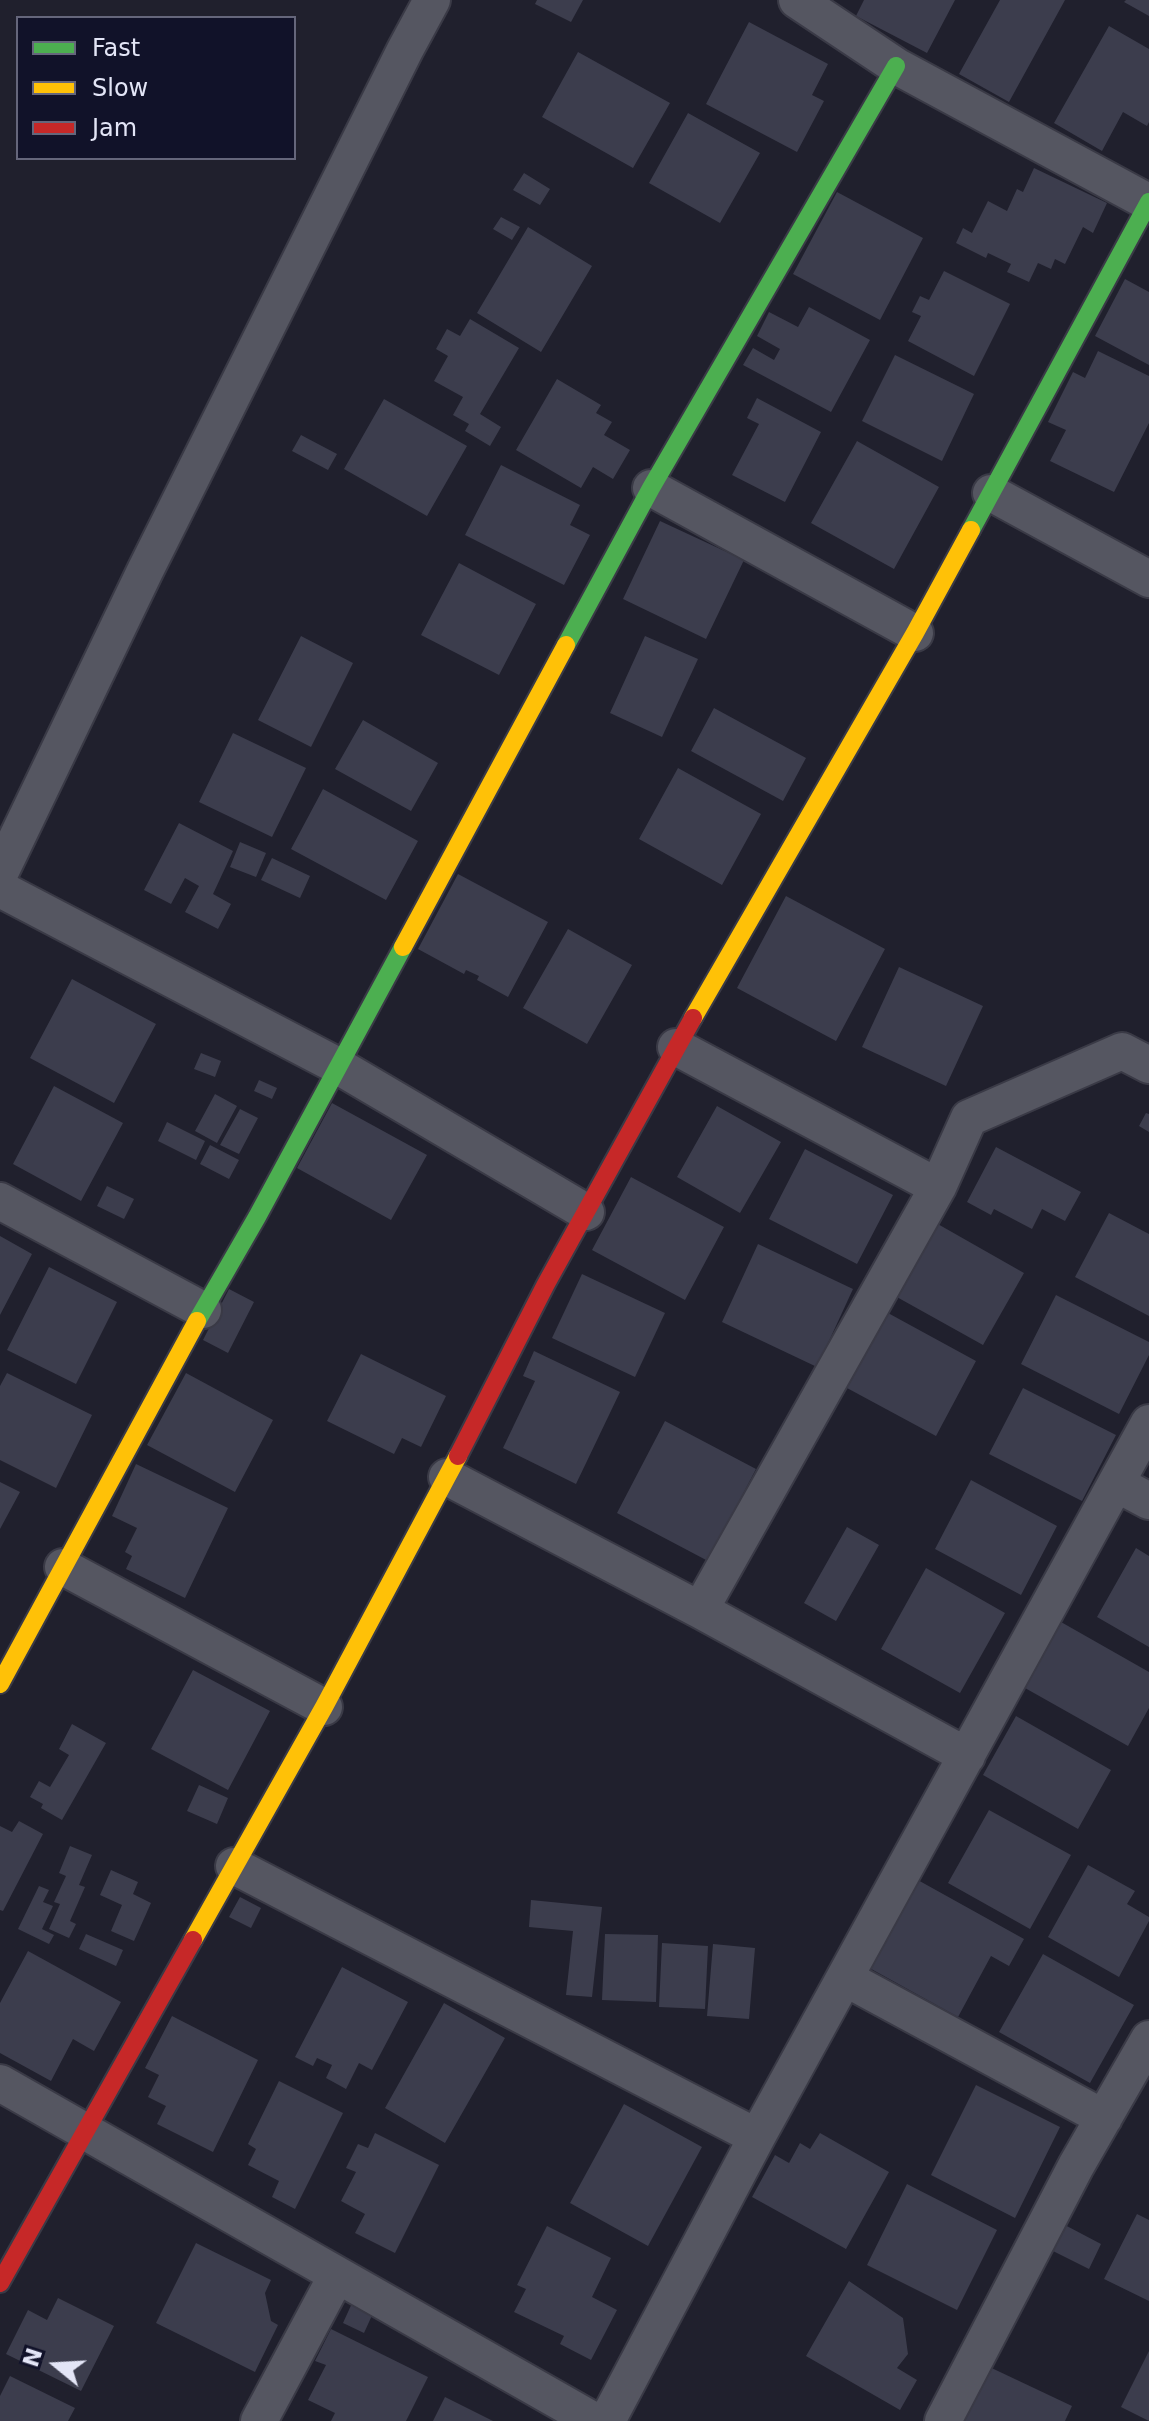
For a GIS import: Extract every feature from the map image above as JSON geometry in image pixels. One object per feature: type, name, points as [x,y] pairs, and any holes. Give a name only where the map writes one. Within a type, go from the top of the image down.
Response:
[{"type":"street","points":[[0,873],[145,571],[432,0]]},
{"type":"street","points":[[0,2283],[324,1707],[546,1284],[676,1047],[915,633],[1149,202],[896,66],[797,0]]},
{"type":"street","points":[[0,1684],[203,1310],[257,1217],[651,488],[896,66]]},
{"type":"street","points":[[651,488],[915,633]]},
{"type":"street","points":[[991,493],[1149,579]]},
{"type":"street","points":[[0,889],[338,1066],[586,1212]]},
{"type":"street","points":[[676,1047],[938,1187]]},
{"type":"street","points":[[700,1610],[938,1187],[969,1118],[1122,1051],[1149,1065]]},
{"type":"street","points":[[0,1201],[203,1310]]},
{"type":"street","points":[[607,2421],[757,2137],[1149,1423]]},
{"type":"street","points":[[447,1477],[700,1610],[967,1756]]},
{"type":"street","points":[[1117,1484],[1149,1501]]},
{"type":"street","points":[[63,1567],[324,1707]]},
{"type":"street","points":[[234,1866],[757,2137]]},
{"type":"street","points":[[845,1978],[1104,2118]]},
{"type":"street","points":[[943,2421],[1076,2166],[1149,2039]]},
{"type":"street","points":[[0,2083],[594,2421]]},
{"type":"street","points":[[259,2421],[337,2275]]},
{"type":"building","points":[[537,0],[583,0],[571,22],[535,4]]},
{"type":"building","points":[[864,0],[955,0],[927,53],[856,16]]},
{"type":"building","points":[[1000,0],[1065,0],[1009,102],[959,74]]},
{"type":"building","points":[[1149,0],[1149,16],[1124,2]]},
{"type":"building","points":[[749,22],[828,64],[812,95],[824,101],[797,152],[706,104]]},
{"type":"building","points":[[1109,26],[1149,49],[1149,122],[1147,126],[1123,112],[1102,151],[1054,123]]},
{"type":"building","points":[[578,52],[670,103],[633,168],[542,117]]},
{"type":"building","points":[[688,113],[760,153],[720,223],[649,183]]},
{"type":"building","points":[[1034,168],[1107,203],[1093,233],[1083,227],[1065,264],[1055,259],[1051,269],[1038,263],[1029,282],[1007,272],[1011,264],[988,253],[986,258],[956,243],[963,228],[972,233],[988,201],[1007,211],[1017,189],[1023,192]]},
{"type":"building","points":[[524,173],[550,189],[540,205],[513,190]]},
{"type":"building","points":[[837,192],[923,238],[880,320],[793,274]]},
{"type":"building","points":[[501,217],[520,227],[512,240],[493,229]]},
{"type":"building","points":[[528,227],[592,266],[541,352],[477,313]]},
{"type":"building","points":[[944,271],[1010,304],[974,376],[908,341],[921,316],[912,312],[920,296],[929,300]]},
{"type":"building","points":[[1125,279],[1149,292],[1149,365],[1095,336]]},
{"type":"building","points":[[809,307],[870,340],[831,412],[743,365],[753,348],[774,360],[780,349],[757,336],[769,312],[798,327]]},
{"type":"building","points":[[470,319],[519,348],[480,414],[501,427],[490,446],[465,431],[469,424],[453,415],[463,397],[434,381],[448,356],[436,349],[447,329],[460,336]]},
{"type":"building","points":[[1098,351],[1149,376],[1149,423],[1114,492],[1050,461],[1066,430],[1048,422],[1073,372],[1085,378]]},
{"type":"building","points":[[895,355],[974,394],[942,461],[862,421]]},
{"type":"building","points":[[557,379],[601,405],[596,413],[612,422],[604,435],[630,450],[613,479],[593,467],[581,488],[516,450]]},
{"type":"building","points":[[757,398],[821,432],[785,502],[732,475],[759,424],[747,418]]},
{"type":"building","points":[[384,399],[467,446],[427,516],[344,469]]},
{"type":"building","points":[[301,435],[337,454],[328,470],[292,451]]},
{"type":"building","points":[[857,441],[939,487],[894,569],[811,523]]},
{"type":"building","points":[[501,465],[580,505],[570,525],[590,535],[564,585],[465,535]]},
{"type":"building","points":[[660,521],[744,560],[706,639],[623,599]]},
{"type":"building","points":[[459,563],[536,604],[499,675],[421,635]]},
{"type":"building","points":[[301,636],[353,663],[311,747],[258,720]]},
{"type":"building","points":[[645,636],[698,659],[662,737],[610,713]]},
{"type":"building","points":[[714,708],[806,758],[783,801],[691,751]]},
{"type":"building","points":[[363,720],[438,763],[411,811],[335,769]]},
{"type":"building","points":[[233,733],[306,768],[272,837],[199,802]]},
{"type":"building","points":[[678,768],[761,814],[722,885],[639,839]]},
{"type":"building","points":[[323,789],[418,841],[386,900],[291,849]]},
{"type":"building","points":[[179,823],[233,851],[213,894],[231,904],[218,929],[185,912],[199,886],[185,878],[171,904],[144,890]]},
{"type":"building","points":[[240,842],[266,853],[256,877],[230,867]]},
{"type":"building","points":[[272,858],[310,876],[300,898],[261,880]]},
{"type":"building","points":[[458,874],[548,922],[508,997],[477,980],[479,976],[466,970],[464,974],[418,949]]},
{"type":"building","points":[[786,896],[885,949],[836,1041],[737,988]]},
{"type":"building","points":[[568,929],[632,965],[587,1044],[523,1008]]},
{"type":"building","points":[[899,967],[983,1006],[946,1086],[862,1047]]},
{"type":"building","points":[[72,979],[156,1024],[114,1103],[30,1058]]},
{"type":"building","points":[[201,1053],[221,1061],[215,1077],[194,1069]]},
{"type":"building","points":[[259,1080],[277,1088],[272,1099],[254,1091]]},
{"type":"building","points":[[54,1086],[123,1123],[81,1201],[13,1164]]},
{"type":"building","points":[[215,1094],[237,1106],[217,1143],[195,1131]]},
{"type":"building","points":[[332,1103],[427,1155],[391,1220],[297,1168]]},
{"type":"building","points":[[717,1106],[781,1142],[740,1213],[677,1177]]},
{"type":"building","points":[[240,1109],[258,1118],[239,1154],[220,1145]]},
{"type":"building","points":[[1146,1113],[1149,1114],[1149,1132],[1139,1126]]},
{"type":"building","points":[[167,1122],[205,1141],[196,1160],[158,1141]]},
{"type":"building","points":[[210,1145],[239,1160],[229,1179],[200,1164]]},
{"type":"building","points":[[996,1147],[1081,1192],[1065,1221],[1042,1209],[1032,1229],[994,1209],[991,1215],[967,1202]]},
{"type":"building","points":[[805,1149],[893,1195],[857,1264],[769,1219]]},
{"type":"building","points":[[631,1177],[724,1227],[685,1300],[592,1250]]},
{"type":"building","points":[[107,1186],[134,1199],[124,1219],[97,1206]]},
{"type":"building","points":[[1109,1213],[1149,1234],[1149,1316],[1075,1277]]},
{"type":"building","points":[[936,1223],[1024,1273],[983,1345],[895,1296]]},
{"type":"building","points":[[0,1236],[32,1254],[0,1315]]},
{"type":"building","points":[[758,1244],[853,1289],[817,1367],[722,1322]]},
{"type":"building","points":[[49,1267],[117,1302],[76,1384],[7,1350]]},
{"type":"building","points":[[582,1274],[665,1313],[635,1377],[552,1338]]},
{"type":"building","points":[[229,1289],[254,1302],[228,1353],[203,1340]]},
{"type":"building","points":[[1056,1295],[1149,1342],[1149,1355],[1119,1414],[1021,1364]]},
{"type":"building","points":[[888,1313],[976,1361],[936,1436],[847,1388]]},
{"type":"building","points":[[534,1351],[620,1392],[576,1484],[503,1448],[535,1381],[523,1376]]},
{"type":"building","points":[[361,1354],[446,1396],[421,1447],[402,1438],[394,1454],[327,1421]]},
{"type":"building","points":[[7,1373],[92,1415],[56,1488],[0,1460],[0,1386]]},
{"type":"building","points":[[186,1373],[273,1420],[235,1492],[147,1445]]},
{"type":"building","points":[[1023,1388],[1116,1435],[1082,1501],[989,1454]]},
{"type":"building","points":[[665,1421],[756,1469],[708,1561],[617,1513]]},
{"type":"building","points":[[136,1464],[228,1508],[185,1598],[126,1569],[132,1556],[125,1552],[137,1528],[112,1516]]},
{"type":"building","points":[[971,1480],[1057,1526],[1021,1595],[935,1549]]},
{"type":"building","points":[[0,1482],[20,1492],[0,1529]]},
{"type":"building","points":[[847,1527],[879,1545],[836,1621],[804,1603]]},
{"type":"building","points":[[1136,1548],[1149,1556],[1149,1647],[1097,1617]]},
{"type":"building","points":[[926,1568],[1005,1613],[960,1693],[881,1649]]},
{"type":"building","points":[[1061,1622],[1149,1672],[1149,1708],[1128,1746],[1025,1688]]},
{"type":"building","points":[[193,1670],[270,1711],[228,1790],[151,1749]]},
{"type":"building","points":[[1016,1716],[1111,1770],[1078,1829],[983,1775]]},
{"type":"building","points":[[72,1724],[106,1743],[62,1820],[41,1808],[43,1804],[30,1797],[39,1781],[50,1787],[69,1755],[59,1749]]},
{"type":"building","points":[[199,1785],[228,1798],[217,1824],[187,1811]]},
{"type":"building","points":[[989,1810],[1071,1855],[1030,1929],[948,1883]]},
{"type":"building","points":[[19,1821],[43,1834],[3,1911],[0,1910],[0,1826],[12,1832]]},
{"type":"building","points":[[70,1846],[92,1855],[79,1885],[85,1887],[70,1921],[76,1924],[69,1938],[49,1929],[60,1904],[54,1902],[66,1876],[59,1873]]},
{"type":"building","points":[[1088,1865],[1135,1891],[1127,1904],[1149,1917],[1119,1977],[1048,1937]]},
{"type":"building","points":[[111,1870],[138,1882],[133,1894],[151,1903],[134,1941],[111,1931],[122,1905],[100,1895]]},
{"type":"building","points":[[916,1879],[1024,1939],[1009,1966],[991,1956],[958,2017],[864,1965]]},
{"type":"building","points":[[39,1886],[49,1890],[43,1902],[53,1906],[42,1929],[54,1935],[49,1944],[18,1929]]},
{"type":"building","points":[[240,1897],[261,1908],[251,1928],[229,1917]]},
{"type":"building","points":[[531,1900],[602,1907],[592,1997],[566,1995],[573,1931],[529,1927]]},
{"type":"building","points":[[86,1934],[123,1950],[116,1966],[79,1949]]},
{"type":"building","points":[[605,1934],[658,1935],[656,2002],[602,2000]]},
{"type":"building","points":[[662,1943],[708,1946],[705,2009],[659,2007]]},
{"type":"building","points":[[713,1944],[755,1948],[749,2019],[707,2016]]},
{"type":"building","points":[[28,1951],[121,2002],[94,2051],[73,2039],[51,2081],[0,2053],[0,2003]]},
{"type":"building","points":[[1043,1954],[1134,2005],[1090,2083],[999,2032]]},
{"type":"building","points":[[342,1967],[408,2002],[372,2070],[359,2063],[346,2089],[326,2078],[332,2065],[317,2058],[313,2066],[295,2057]]},
{"type":"building","points":[[444,2003],[505,2038],[445,2143],[385,2108]]},
{"type":"building","points":[[172,2016],[258,2060],[213,2152],[157,2124],[166,2106],[148,2097],[159,2075],[145,2068]]},
{"type":"building","points":[[279,2081],[343,2113],[295,2209],[272,2197],[279,2181],[248,2165],[256,2149],[248,2144]]},
{"type":"building","points":[[976,2085],[1060,2127],[1015,2218],[931,2175]]},
{"type":"building","points":[[624,2104],[702,2147],[648,2246],[570,2203]]},
{"type":"building","points":[[375,2133],[439,2165],[395,2253],[355,2233],[365,2214],[341,2201],[356,2172],[346,2168],[358,2144],[368,2148]]},
{"type":"building","points":[[820,2133],[889,2172],[846,2249],[752,2197],[775,2155],[789,2163],[800,2143],[810,2149]]},
{"type":"building","points":[[907,2184],[997,2230],[957,2310],[867,2265]]},
{"type":"building","points":[[1137,2214],[1149,2220],[1149,2301],[1104,2279]]},
{"type":"building","points":[[1063,2224],[1101,2244],[1089,2269],[1051,2250]]},
{"type":"building","points":[[547,2226],[611,2258],[592,2297],[617,2310],[591,2360],[560,2344],[564,2336],[514,2312],[526,2289],[517,2285]]},
{"type":"building","points":[[196,2243],[271,2280],[265,2293],[271,2321],[278,2325],[255,2372],[156,2323]]},
{"type":"building","points":[[849,2281],[903,2318],[908,2354],[897,2368],[917,2380],[900,2410],[806,2356]]},
{"type":"building","points":[[58,2298],[114,2326],[81,2391],[6,2354],[28,2310],[47,2320]]},
{"type":"building","points":[[353,2301],[374,2311],[364,2333],[343,2323]]},
{"type":"building","points":[[331,2329],[428,2377],[406,2421],[331,2421],[335,2413],[308,2400],[326,2365],[315,2361]]},
{"type":"building","points":[[1149,2351],[1149,2421],[1121,2407]]},
{"type":"building","points":[[981,2363],[1072,2406],[1065,2421],[965,2421],[953,2415]]},
{"type":"building","points":[[10,2376],[75,2408],[68,2421],[0,2421],[0,2396]]},
{"type":"building","points":[[445,2397],[493,2421],[433,2421]]},
{"type":"traffic: fast","points":[[566,645],[651,488],[896,66]]},
{"type":"traffic: fast","points":[[971,530],[1149,202]]},
{"type":"traffic: fast","points":[[197,1321],[403,947]]},
{"type":"traffic: slow","points":[[693,1018],[971,530]]},
{"type":"traffic: slow","points":[[403,947],[566,645]]},
{"type":"traffic: slow","points":[[0,1684],[197,1321]]},
{"type":"traffic: slow","points":[[193,1940],[324,1707],[458,1456]]},
{"type":"traffic: jam","points":[[458,1456],[546,1284],[693,1018]]},
{"type":"traffic: jam","points":[[0,2283],[193,1940]]}]
